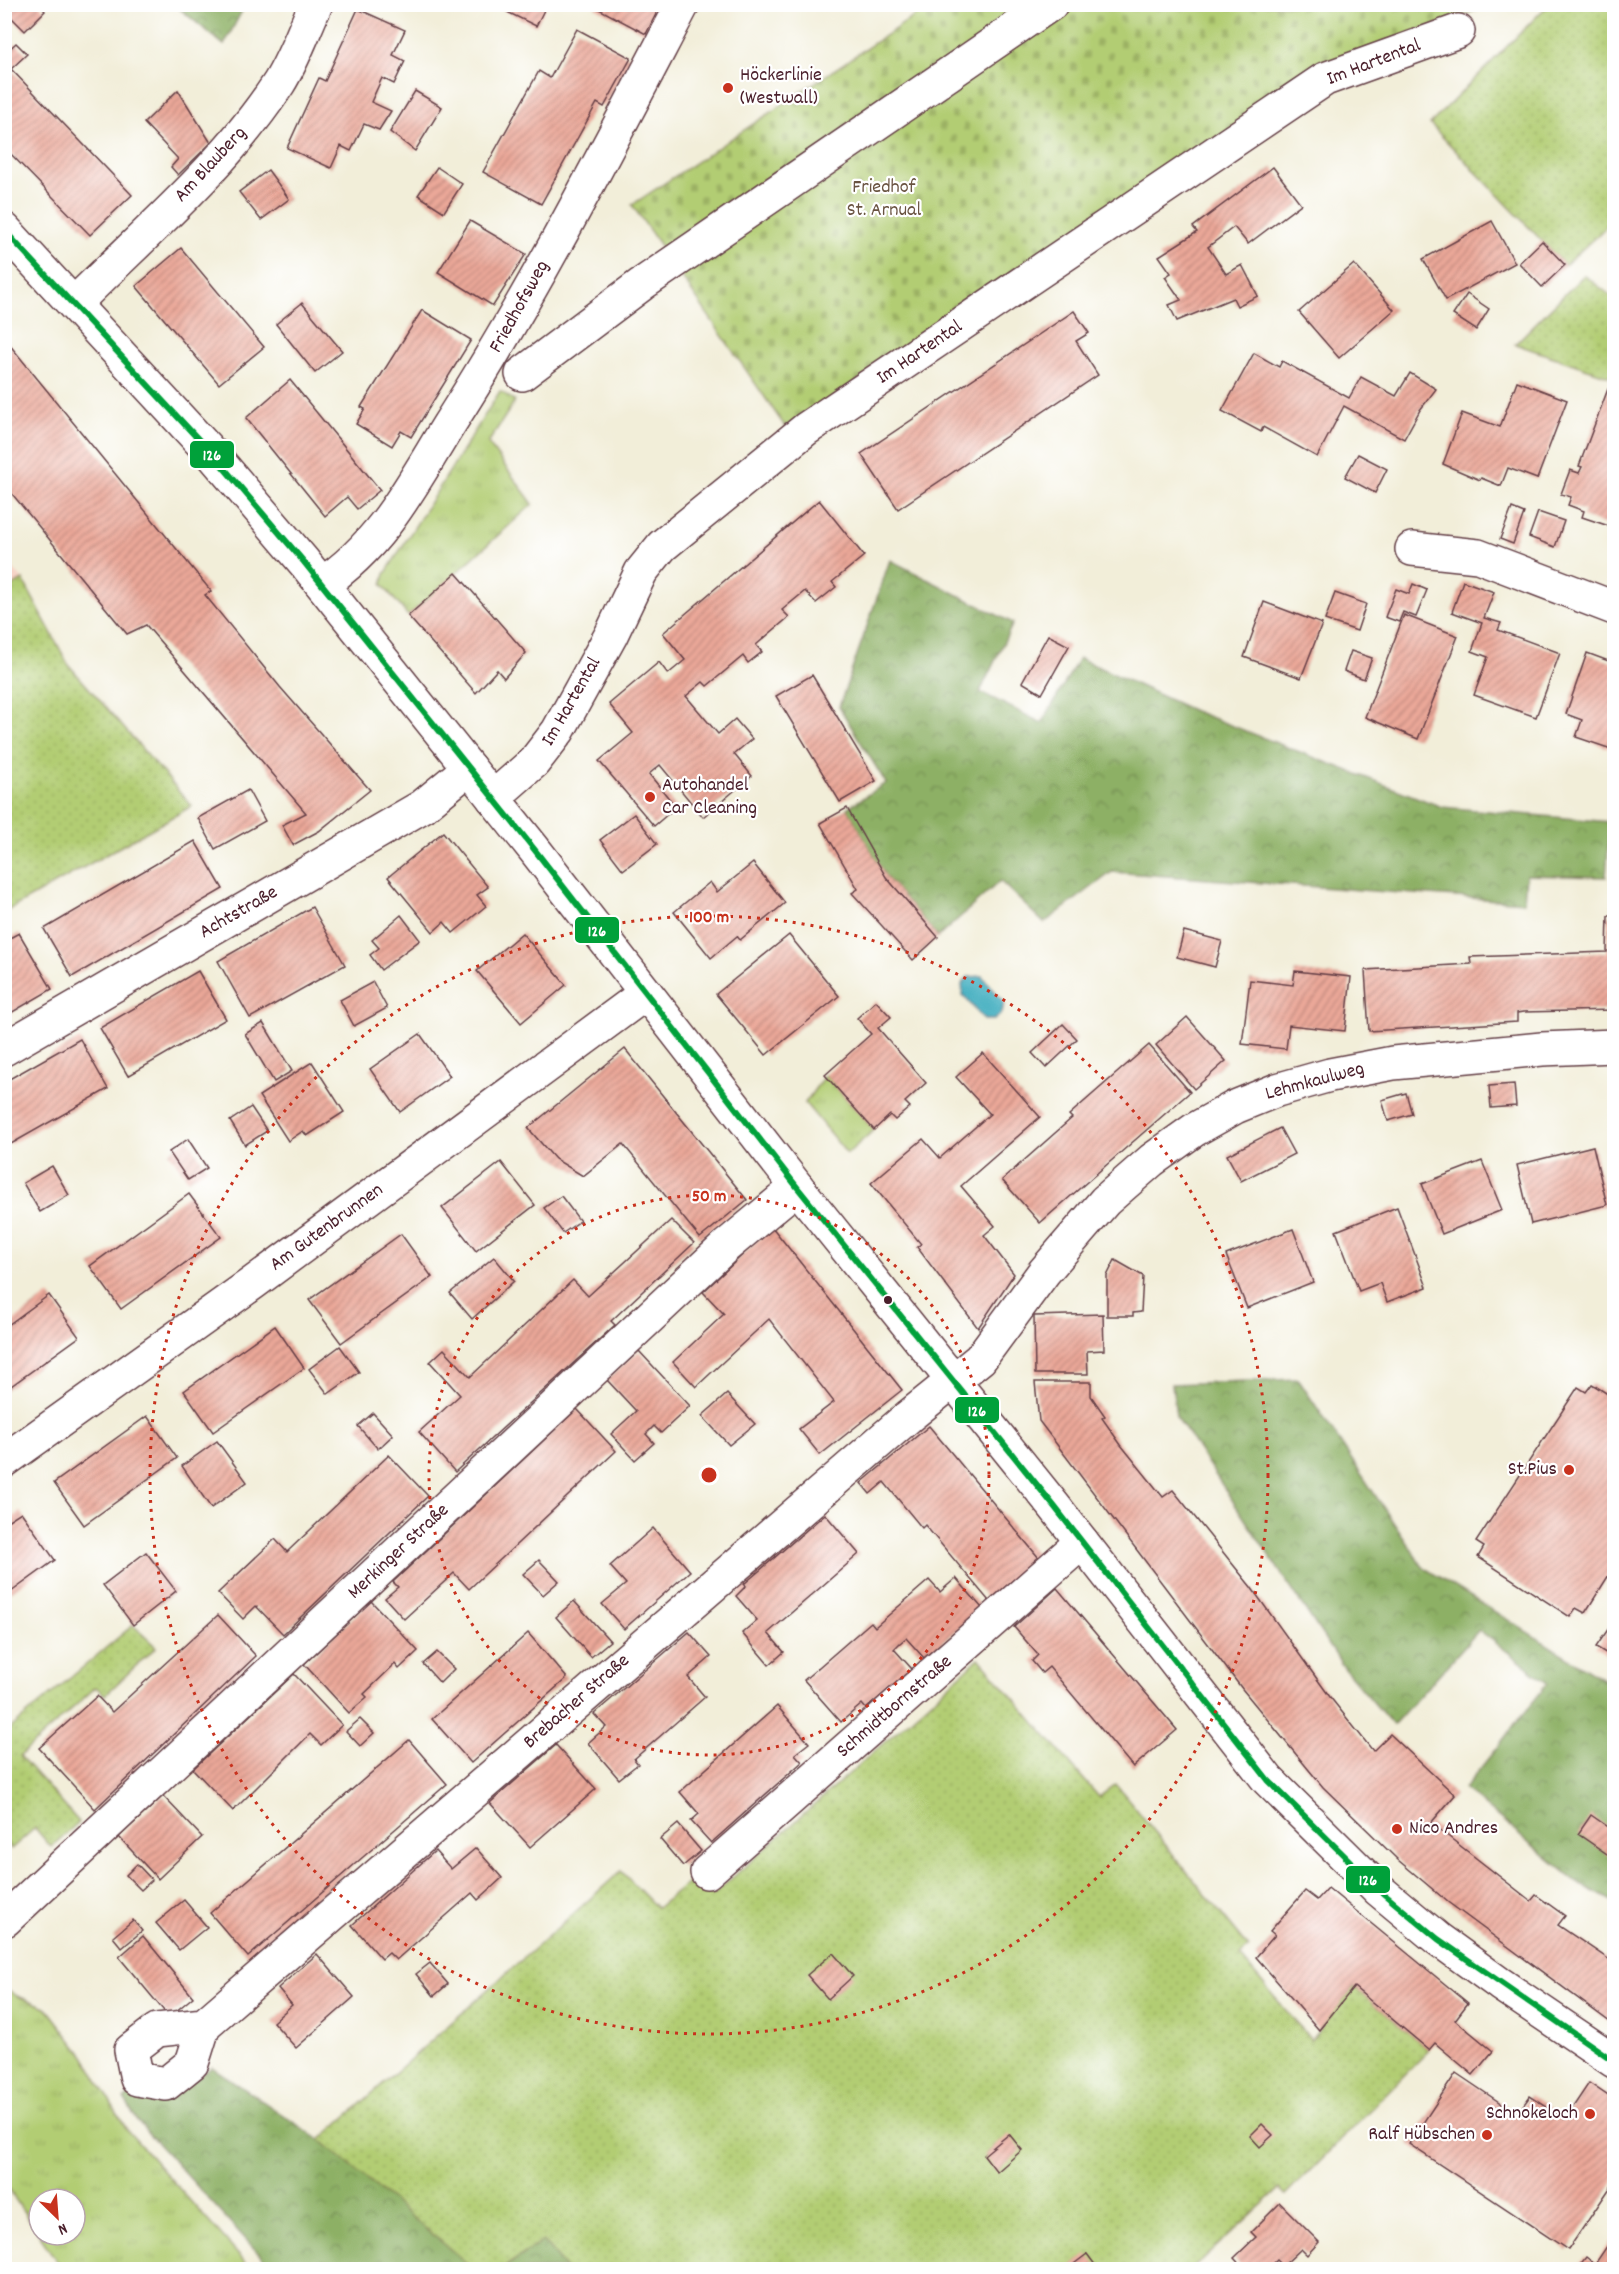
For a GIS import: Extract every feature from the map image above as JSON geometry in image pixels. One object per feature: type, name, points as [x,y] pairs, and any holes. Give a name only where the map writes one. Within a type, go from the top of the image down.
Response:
[{"type":"street","name":"Am Blauberg","points":[[75,303],[214,168],[254,119],[280,81],[316,4]]},
{"type":"street","name":"Friedhofsweg","points":[[322,584],[349,566],[388,522],[492,358],[580,200],[683,4]]},
{"type":"street","points":[[522,374],[642,284],[1051,4]]},
{"type":"street","name":"Im Hartental","points":[[493,798],[534,762],[558,730],[611,634],[641,572],[662,546],[743,478],[806,429],[1325,79],[1458,31]]},
{"type":"street","points":[[4,229],[75,303],[213,455],[322,584],[493,798],[797,1187],[1083,1542],[1268,1780],[1379,1890],[1438,1939],[1614,2061]]},
{"type":"street","points":[[1412,549],[1478,556],[1614,608]]},
{"type":"street","name":"Achtstraße","points":[[4,1049],[423,806],[469,768]]},
{"type":"street","name":"Am Gutenbrunnen","points":[[4,1461],[253,1283],[646,993]]},
{"type":"street","name":"Lehmkaulweg","points":[[952,1382],[980,1359],[1044,1272],[1105,1201],[1152,1160],[1194,1130],[1235,1107],[1277,1090],[1330,1075],[1393,1063],[1542,1049],[1614,1046]]},
{"type":"street","name":"Merkinger Straße","points":[[5,1920],[726,1246],[797,1187]]},
{"type":"street","name":"Brebacher Straße","points":[[204,2025],[899,1425],[952,1382]]},
{"type":"street","name":"Schmidtbornstraße","points":[[707,1872],[1083,1542]]},
{"type":"shaded area","points":[[4,557],[23,580],[5,590],[4,590]]},
{"type":"green space","points":[[1549,4],[1614,5],[1614,220],[1565,265],[1430,124]]},
{"type":"green space","points":[[175,5],[245,5],[224,45]]},
{"type":"green space","name":"Friedhof St. Arnual","points":[[931,5],[1490,5],[1362,52],[786,428],[632,205]]},
{"type":"green space","points":[[1584,275],[1614,298],[1614,378],[1515,344]]},
{"type":"green space","points":[[500,391],[515,401],[488,443],[533,504],[408,616],[382,584],[385,574]]},
{"type":"green space","points":[[890,560],[1013,623],[980,692],[1042,723],[1079,658],[1194,711],[1442,807],[1610,822],[1606,877],[1526,875],[1524,902],[1112,872],[1044,923],[1000,881],[938,937],[886,877],[847,808],[886,783],[839,707]]},
{"type":"green space","points":[[23,580],[68,664],[192,806],[5,912],[5,590]]},
{"type":"green space","points":[[825,1075],[874,1130],[847,1154],[805,1103]]},
{"type":"green space","points":[[1298,1379],[1423,1567],[1614,1686],[1614,1902],[1581,1885],[1464,1789],[1548,1683],[1479,1630],[1393,1725],[1345,1669],[1176,1416],[1172,1384]]},
{"type":"green space","points":[[133,1625],[156,1647],[105,1695],[96,1687],[20,1756],[79,1822],[51,1847],[35,1828],[11,1849],[5,1841],[5,1733]]},
{"type":"green space","points":[[979,1658],[1099,1797],[1116,1784],[1249,1948],[1240,1956],[1311,2040],[1354,1987],[1429,2050],[1286,2195],[1279,2189],[1192,2269],[567,2270],[543,2241],[501,2269],[474,2269],[320,2140],[621,1871],[657,1908],[695,1877],[713,1895]]},
{"type":"green space","points":[[4,1987],[17,1996],[46,2007],[84,2056],[127,2130],[251,2269],[62,2269],[47,2247],[87,2247],[87,2187],[27,2187],[27,2217],[5,2184]]},
{"type":"green space","points":[[212,2067],[320,2140],[474,2269],[273,2269],[139,2123],[124,2099],[132,2092],[169,2099]]},
{"type":"green space","points":[[543,2241],[567,2269],[501,2270]]},
{"type":"water","points":[[982,976],[1004,1002],[1002,1013],[994,1020],[984,1020],[963,995],[962,984],[968,977]]},
{"type":"building","points":[[4,4],[39,4],[45,11],[25,31],[4,10]]},
{"type":"building","points":[[509,4],[547,4],[536,26],[505,11]]},
{"type":"building","points":[[596,4],[661,4],[646,34],[595,7]]},
{"type":"building","points":[[358,9],[405,30],[393,55],[405,61],[394,84],[382,78],[371,102],[391,111],[379,130],[364,124],[351,151],[341,146],[331,168],[287,148],[319,78],[325,81]]},
{"type":"building","points":[[577,29],[631,58],[604,107],[597,103],[541,204],[483,172],[539,71],[550,78]]},
{"type":"building","points":[[16,43],[27,54],[11,69],[132,195],[90,235],[4,147],[4,54]]},
{"type":"building","points":[[178,90],[211,143],[178,175],[171,167],[178,159],[144,123]]},
{"type":"building","points":[[415,91],[442,107],[415,151],[390,132]]},
{"type":"building","points":[[437,167],[462,184],[444,212],[418,195]]},
{"type":"building","points":[[1273,167],[1301,204],[1248,244],[1234,227],[1208,247],[1226,274],[1242,265],[1258,296],[1237,306],[1233,298],[1177,321],[1169,305],[1181,300],[1165,277],[1171,273],[1159,256],[1197,232],[1193,227]]},
{"type":"building","points":[[268,170],[289,199],[261,220],[239,192]]},
{"type":"building","points":[[470,221],[526,254],[493,306],[438,272]]},
{"type":"building","points":[[1492,221],[1515,263],[1446,300],[1423,259]]},
{"type":"building","points":[[1542,241],[1565,265],[1542,287],[1519,263]]},
{"type":"building","points":[[181,248],[264,347],[219,384],[136,286]]},
{"type":"building","points":[[1354,264],[1394,310],[1339,358],[1299,312]]},
{"type":"building","points":[[1467,294],[1489,309],[1476,330],[1453,315]]},
{"type":"building","points":[[302,303],[342,351],[315,373],[276,324]]},
{"type":"building","points":[[422,310],[471,340],[411,437],[401,431],[392,446],[356,424],[365,409],[361,407]]},
{"type":"building","points":[[1074,311],[1089,333],[1076,341],[1098,375],[898,509],[861,454]]},
{"type":"building","points":[[4,338],[211,591],[205,595],[280,687],[370,790],[319,831],[293,845],[282,825],[306,813],[146,625],[127,634],[4,484]]},
{"type":"building","points":[[1254,353],[1279,367],[1282,361],[1349,398],[1361,377],[1396,396],[1410,373],[1436,389],[1420,410],[1404,439],[1344,406],[1317,457],[1263,427],[1261,432],[1222,411]]},
{"type":"building","points":[[290,380],[380,490],[357,509],[347,497],[325,516],[246,418]]},
{"type":"building","points":[[1517,381],[1567,400],[1537,479],[1508,468],[1501,486],[1481,478],[1480,480],[1443,464],[1462,413],[1500,427]]},
{"type":"building","points":[[1608,389],[1614,391],[1614,523],[1611,522],[1609,526],[1582,517],[1584,511],[1568,505],[1571,497],[1561,494],[1570,470],[1579,473],[1582,467],[1579,466]]},
{"type":"building","points":[[1358,454],[1387,469],[1375,493],[1345,477]]},
{"type":"building","points":[[819,500],[864,556],[832,582],[836,587],[816,603],[805,591],[782,610],[789,617],[756,645],[762,652],[748,663],[743,656],[707,686],[703,682],[686,696],[718,734],[735,719],[752,739],[734,754],[752,776],[703,817],[660,765],[649,774],[676,807],[654,826],[599,761],[633,733],[609,704],[659,662],[668,674],[685,660],[663,633]]},
{"type":"building","points":[[1512,508],[1524,513],[1513,544],[1500,539]]},
{"type":"building","points":[[1538,512],[1564,521],[1555,547],[1529,537]]},
{"type":"building","points":[[456,573],[526,653],[504,678],[497,670],[476,693],[408,616]]},
{"type":"building","points":[[1463,581],[1494,592],[1484,618],[1501,623],[1498,630],[1560,653],[1536,717],[1474,695],[1488,657],[1472,651],[1482,623],[1452,612]]},
{"type":"building","points":[[1413,584],[1427,590],[1416,617],[1403,612],[1399,622],[1385,617],[1396,589],[1409,594]]},
{"type":"building","points":[[1335,593],[1366,604],[1357,631],[1325,620]]},
{"type":"building","points":[[1264,602],[1322,624],[1301,678],[1244,657]]},
{"type":"building","points":[[1404,615],[1458,636],[1418,739],[1365,717]]},
{"type":"building","points":[[1048,635],[1069,646],[1042,694],[1022,682]]},
{"type":"building","points":[[1351,651],[1372,658],[1364,679],[1344,671]]},
{"type":"building","points":[[1587,653],[1614,663],[1614,750],[1576,737],[1582,720],[1566,714]]},
{"type":"building","points":[[812,675],[876,781],[840,802],[776,696]]},
{"type":"building","points":[[248,790],[265,821],[215,849],[198,818]]},
{"type":"building","points":[[847,808],[886,877],[938,937],[913,960],[852,893],[858,889],[820,823]]},
{"type":"building","points":[[634,814],[657,844],[623,870],[600,840]]},
{"type":"building","points":[[443,832],[488,887],[477,895],[486,906],[453,933],[444,922],[433,932],[388,877]]},
{"type":"building","points":[[195,841],[223,889],[72,977],[44,929]]},
{"type":"building","points":[[753,863],[785,903],[740,940],[737,936],[711,958],[674,912],[710,882],[717,892]]},
{"type":"building","points":[[312,907],[345,965],[250,1018],[218,961]]},
{"type":"building","points":[[401,915],[420,940],[381,970],[370,955],[379,948],[372,940]]},
{"type":"building","points":[[1608,916],[1614,916],[1614,1010],[1523,1012],[1517,1013],[1517,1022],[1369,1031],[1365,970],[1471,964],[1470,957],[1607,952]]},
{"type":"building","points":[[1184,931],[1222,941],[1215,967],[1177,957]]},
{"type":"building","points":[[19,933],[52,989],[4,1017],[4,941]]},
{"type":"building","points":[[522,933],[566,985],[521,1023],[477,971]]},
{"type":"building","points":[[789,935],[839,996],[766,1055],[716,994]]},
{"type":"building","points":[[198,971],[226,1019],[128,1076],[100,1028]]},
{"type":"building","points":[[1295,971],[1351,977],[1345,1031],[1289,1025],[1286,1049],[1242,1044],[1250,980],[1293,985]]},
{"type":"building","points":[[373,982],[387,1008],[354,1026],[340,1000]]},
{"type":"building","points":[[876,1001],[891,1017],[878,1028],[926,1083],[905,1102],[910,1107],[895,1120],[890,1115],[874,1130],[825,1075],[871,1034],[857,1018]]},
{"type":"building","points":[[1187,1017],[1226,1061],[1194,1089],[1156,1045]]},
{"type":"building","points":[[263,1023],[292,1071],[274,1082],[245,1034]]},
{"type":"building","points":[[1063,1024],[1077,1039],[1046,1068],[1032,1053]]},
{"type":"building","points":[[420,1034],[450,1076],[400,1112],[370,1069]]},
{"type":"building","points":[[80,1039],[108,1089],[11,1144],[4,1133],[4,1082]]},
{"type":"building","points":[[1149,1045],[1190,1092],[1040,1223],[1002,1180],[1072,1118],[1069,1115]]},
{"type":"building","points":[[625,1049],[747,1200],[700,1238],[623,1144],[583,1176],[555,1159],[528,1128]]},
{"type":"building","points":[[983,1053],[1040,1117],[961,1186],[995,1226],[984,1235],[1014,1274],[978,1328],[917,1247],[921,1244],[871,1183],[923,1139],[940,1158],[990,1114],[956,1077]]},
{"type":"building","points":[[312,1062],[344,1112],[307,1136],[303,1131],[288,1141],[259,1096]]},
{"type":"building","points":[[1514,1084],[1516,1106],[1491,1108],[1489,1086]]},
{"type":"building","points":[[1406,1093],[1412,1114],[1388,1121],[1382,1100]]},
{"type":"building","points":[[251,1107],[267,1131],[245,1145],[230,1121]]},
{"type":"building","points":[[1280,1128],[1294,1154],[1241,1181],[1227,1155]]},
{"type":"building","points":[[188,1139],[207,1168],[188,1180],[169,1152]]},
{"type":"building","points":[[1593,1146],[1607,1205],[1531,1224],[1517,1165]]},
{"type":"building","points":[[1482,1161],[1502,1210],[1442,1234],[1422,1184]]},
{"type":"building","points":[[501,1162],[535,1205],[476,1251],[442,1208]]},
{"type":"building","points":[[52,1166],[69,1195],[40,1212],[23,1183]]},
{"type":"building","points":[[189,1194],[221,1237],[121,1309],[90,1266]]},
{"type":"building","points":[[561,1196],[580,1221],[563,1233],[544,1208]]},
{"type":"building","points":[[1397,1207],[1427,1287],[1387,1302],[1380,1283],[1359,1291],[1336,1231]]},
{"type":"building","points":[[671,1220],[694,1243],[611,1321],[615,1325],[455,1472],[419,1432],[460,1395],[430,1362],[444,1349],[470,1377],[573,1280],[588,1296]]},
{"type":"building","points":[[772,1227],[902,1390],[820,1455],[799,1429],[834,1402],[769,1319],[696,1387],[673,1362],[724,1314],[703,1292]]},
{"type":"building","points":[[1293,1229],[1313,1282],[1247,1308],[1226,1255]]},
{"type":"building","points":[[401,1234],[432,1277],[341,1343],[309,1300]]},
{"type":"building","points":[[494,1257],[514,1281],[472,1319],[450,1293]]},
{"type":"building","points":[[1115,1260],[1143,1276],[1141,1312],[1133,1313],[1133,1316],[1107,1316],[1107,1276]]},
{"type":"building","points":[[49,1295],[79,1337],[4,1391],[4,1328]]},
{"type":"building","points":[[1103,1314],[1104,1350],[1087,1351],[1088,1374],[1035,1374],[1034,1316]]},
{"type":"building","points":[[275,1326],[304,1368],[213,1432],[184,1391]]},
{"type":"building","points":[[340,1346],[359,1372],[328,1394],[309,1369]]},
{"type":"building","points":[[639,1351],[690,1406],[661,1433],[654,1426],[646,1434],[654,1443],[635,1460],[611,1434],[636,1411],[607,1380]]},
{"type":"building","points":[[1035,1382],[1091,1382],[1091,1396],[1105,1416],[1102,1418],[1121,1445],[1163,1497],[1173,1490],[1251,1587],[1330,1697],[1373,1751],[1390,1734],[1455,1795],[1431,1823],[1531,1901],[1536,1895],[1565,1916],[1558,1925],[1614,1963],[1614,2025],[1449,1903],[1398,1860],[1323,1787],[1243,1690],[1039,1421]]},
{"type":"building","name":"St.Pius","points":[[1592,1384],[1614,1398],[1614,1567],[1585,1613],[1576,1608],[1570,1617],[1478,1557],[1484,1547],[1476,1542],[1578,1387],[1586,1392]]},
{"type":"building","points":[[727,1394],[755,1424],[729,1445],[702,1416]]},
{"type":"building","points":[[577,1409],[616,1451],[469,1589],[454,1573],[404,1619],[385,1598],[398,1587],[393,1582]]},
{"type":"building","points":[[373,1413],[393,1435],[378,1449],[358,1426]]},
{"type":"building","points":[[147,1416],[177,1458],[84,1525],[54,1483]]},
{"type":"building","points":[[929,1426],[1039,1558],[989,1601],[925,1525],[922,1528],[884,1482],[870,1494],[861,1483]]},
{"type":"building","points":[[217,1441],[247,1482],[211,1508],[182,1466]]},
{"type":"building","points":[[389,1455],[428,1496],[283,1634],[256,1606],[243,1619],[218,1593],[275,1539],[287,1552]]},
{"type":"building","points":[[21,1512],[55,1560],[11,1592],[4,1583],[4,1523]]},
{"type":"building","points":[[825,1514],[859,1554],[768,1633],[784,1652],[769,1665],[742,1633],[757,1620],[736,1596],[746,1586],[744,1584]]},
{"type":"building","points":[[653,1528],[690,1571],[624,1629],[602,1604],[626,1584],[610,1566]]},
{"type":"building","points":[[146,1552],[176,1591],[133,1625],[103,1585]]},
{"type":"building","points":[[539,1560],[559,1581],[543,1595],[523,1574]]},
{"type":"building","points":[[956,1578],[982,1608],[924,1658],[906,1638],[894,1649],[912,1669],[866,1709],[862,1704],[841,1722],[804,1680],[871,1622],[875,1627],[929,1580],[940,1592]]},
{"type":"building","points":[[1057,1588],[1177,1730],[1133,1767],[1049,1667],[1042,1673],[1032,1661],[1038,1655],[1014,1627]]},
{"type":"building","points":[[371,1601],[418,1651],[399,1669],[395,1664],[364,1694],[367,1697],[349,1713],[304,1664]]},
{"type":"building","points":[[574,1601],[610,1641],[591,1657],[556,1617]]},
{"type":"building","points":[[218,1615],[256,1656],[95,1809],[39,1748],[97,1696],[112,1712]]},
{"type":"building","points":[[1613,1622],[1614,1654],[1612,1657],[1596,1647]]},
{"type":"building","points":[[689,1632],[711,1657],[688,1677],[705,1697],[634,1759],[638,1764],[619,1779],[588,1743],[606,1727],[594,1714]]},
{"type":"building","points":[[528,1633],[567,1678],[471,1763],[432,1719]]},
{"type":"building","points":[[437,1652],[454,1669],[440,1683],[423,1664]]},
{"type":"building","points":[[294,1674],[342,1725],[321,1745],[310,1734],[233,1811],[193,1769]]},
{"type":"building","points":[[777,1706],[809,1743],[795,1754],[802,1762],[711,1843],[691,1821],[699,1814],[680,1792]]},
{"type":"building","points":[[360,1719],[374,1733],[360,1746],[346,1731]]},
{"type":"building","points":[[409,1740],[447,1784],[248,1957],[210,1913]]},
{"type":"building","points":[[556,1745],[596,1789],[530,1847],[490,1803]]},
{"type":"building","points":[[163,1796],[202,1837],[158,1879],[119,1837]]},
{"type":"building","points":[[1591,1815],[1614,1831],[1614,1850],[1610,1856],[1578,1834]]},
{"type":"building","points":[[678,1824],[701,1851],[683,1866],[660,1839]]},
{"type":"building","points":[[476,1848],[502,1878],[478,1900],[472,1893],[396,1960],[389,1953],[382,1959],[352,1925],[435,1851],[451,1869]]},
{"type":"building","points":[[137,1864],[152,1880],[141,1890],[126,1875]]},
{"type":"building","points":[[1328,1888],[1468,2003],[1455,2020],[1493,2051],[1473,2075],[1435,2043],[1429,2050],[1354,1987],[1319,2030],[1256,1957],[1275,1935],[1270,1931],[1305,1891],[1317,1900]]},
{"type":"building","points":[[184,1900],[207,1927],[179,1950],[156,1923]]},
{"type":"building","points":[[133,1920],[142,1931],[122,1948],[113,1937]]},
{"type":"building","points":[[143,1936],[193,1997],[169,2017],[119,1957]]},
{"type":"building","points":[[833,1953],[853,1976],[828,1999],[807,1975]]},
{"type":"building","points":[[317,1954],[354,1997],[296,2048],[273,2022],[292,2005],[278,1988]]},
{"type":"building","points":[[430,1963],[448,1984],[434,1996],[416,1974]]},
{"type":"building","points":[[1456,2073],[1517,2114],[1530,2096],[1565,2119],[1589,2083],[1614,2100],[1614,2182],[1568,2250],[1409,2144]]},
{"type":"building","points":[[1262,2124],[1273,2135],[1260,2147],[1250,2136]]},
{"type":"building","points":[[1009,2134],[1022,2150],[997,2172],[984,2155]]},
{"type":"building","points":[[1280,2203],[1319,2242],[1307,2255],[1301,2249],[1283,2266],[1277,2260],[1267,2270],[1245,2270],[1234,2258],[1256,2237],[1251,2232]]},
{"type":"building","points":[[1614,2236],[1614,2270],[1576,2270],[1586,2257],[1595,2264]]},
{"type":"building","points":[[1087,2254],[1099,2270],[1066,2270]]},
{"type":"transit line","name":"126","points":[[4,230],[213,455],[304,562],[534,849],[797,1187],[1054,1506],[1268,1780],[1379,1890],[1438,1939],[1614,2061]]},
{"type":"place","name":"Höckerlinie (Westwall)","points":[[728,88]]},
{"type":"place","name":"Autohandel Car Cleaning","points":[[650,797]]},
{"type":"place","name":"St.Pius","points":[[1569,1470]]},
{"type":"place","name":"Nico Andres","points":[[1397,1829]]},
{"type":"place","name":"Schnokeloch","points":[[1590,2114]]},
{"type":"place","name":"Ralf Hübschen","points":[[1487,2135]]}]
